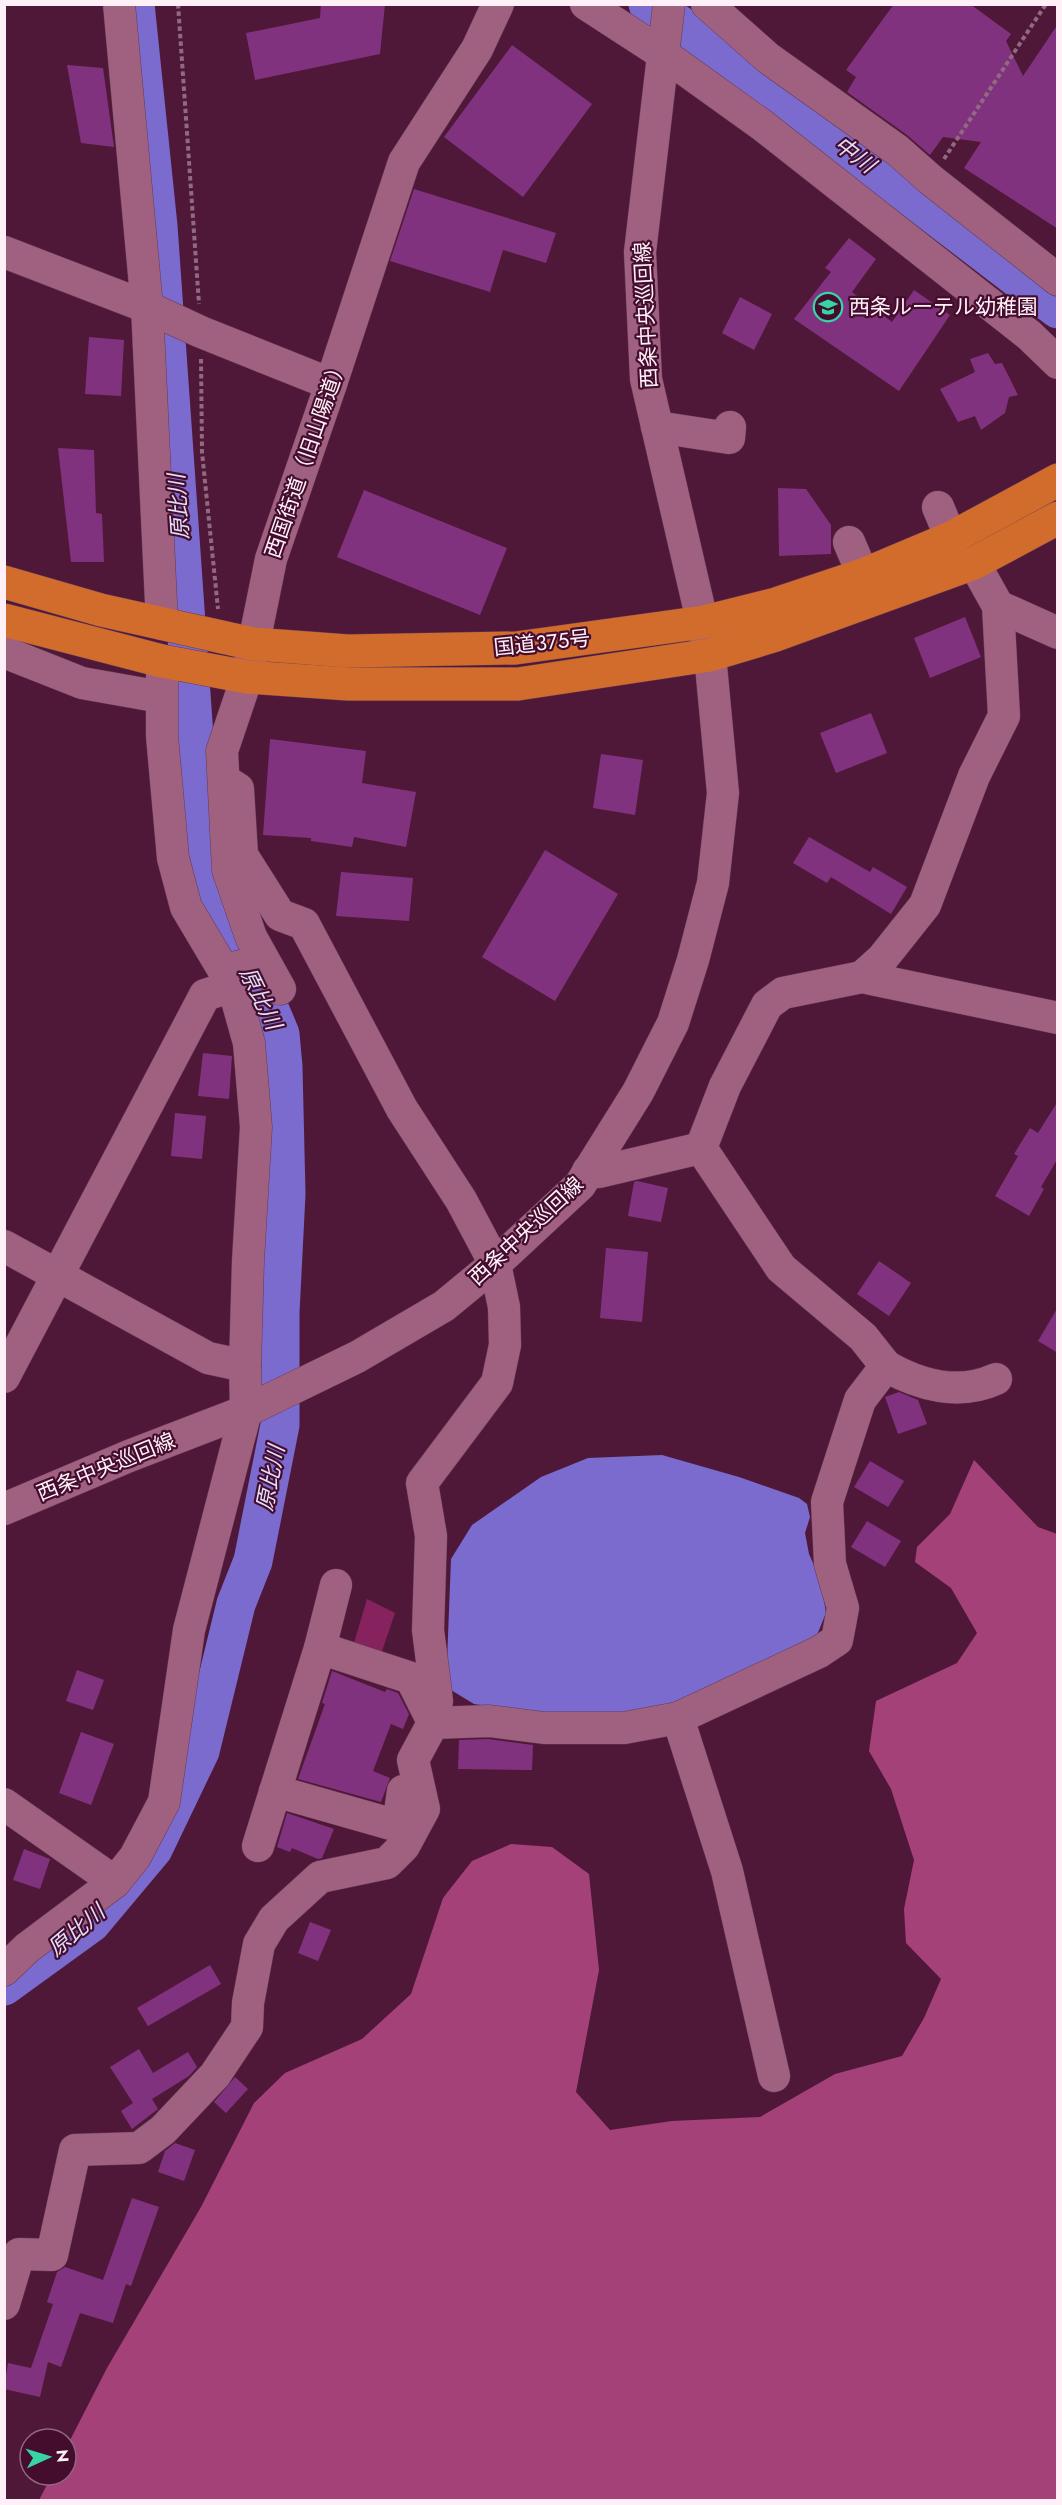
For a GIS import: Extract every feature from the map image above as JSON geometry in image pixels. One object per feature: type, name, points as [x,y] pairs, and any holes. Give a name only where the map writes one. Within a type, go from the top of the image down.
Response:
[{"type":"highway","name":"国道375号","points":[[4,582],[101,610],[253,644],[348,651],[516,648],[704,622],[776,604],[863,575],[951,538],[1058,480]]},
{"type":"highway","name":"国道375号","points":[[4,620],[162,661],[247,676],[348,684],[518,684],[710,655],[782,633],[974,563],[1058,518]]},
{"type":"street","points":[[119,4],[151,309],[162,624]]},
{"type":"street","name":"西国街道（旧山陽道）","points":[[280,989],[251,937],[228,870],[222,751],[247,676],[271,559],[404,162],[477,49],[498,4]]},
{"type":"street","points":[[586,4],[663,49],[1029,335],[1058,363]]},
{"type":"street","name":"西条中央巡回線","points":[[4,1509],[253,1407],[357,1357],[444,1305],[495,1264],[580,1185],[638,1092],[673,1023],[693,960],[713,883],[723,794],[710,655],[704,622],[646,379],[640,252],[669,4]]},
{"type":"street","points":[[707,4],[768,58],[897,150],[931,180],[1058,280]]},
{"type":"street","points":[[4,252],[151,309],[331,384]]},
{"type":"street","points":[[657,427],[729,438],[730,427]]},
{"type":"street","points":[[938,507],[951,538]]},
{"type":"street","points":[[849,542],[863,575]]},
{"type":"street","points":[[862,977],[882,958],[925,905],[974,776],[1004,716],[998,606],[974,563]]},
{"type":"street","points":[[998,606],[1058,633]]},
{"type":"street","points":[[82,683],[101,610]]},
{"type":"street","points":[[4,652],[82,683],[161,697]]},
{"type":"street","points":[[4,1970],[27,1948],[115,1882],[135,1857],[164,1802],[189,1630],[253,1407],[245,1366],[256,1127],[249,1043],[233,986],[186,907],[173,858],[162,736],[162,661]]},
{"type":"street","points":[[224,780],[238,789],[242,855],[280,915],[304,924],[402,1109],[461,1200],[495,1264],[504,1307],[505,1345],[497,1383],[422,1483],[430,1536],[428,1630],[437,1701],[433,1723],[406,1770],[398,1826],[275,1791]]},
{"type":"street","points":[[233,986],[251,937]]},
{"type":"street","points":[[701,1148],[725,1086],[767,1005],[783,993],[862,977],[1058,1018]]},
{"type":"street","points":[[4,1377],[205,995],[233,986]]},
{"type":"street","points":[[588,1171],[599,1172],[701,1148]]},
{"type":"street","points":[[701,1148],[781,1268],[863,1337],[886,1366],[904,1377],[945,1388],[985,1384],[996,1379]]},
{"type":"street","points":[[4,1246],[208,1358],[245,1366]]},
{"type":"street","points":[[433,1723],[489,1721],[544,1728],[624,1728],[678,1719],[819,1652],[837,1640],[843,1608],[830,1564],[827,1502],[860,1400],[886,1366]]},
{"type":"street","points":[[258,1846],[320,1648],[336,1585]]},
{"type":"street","points":[[320,1648],[411,1678],[433,1723]]},
{"type":"street","points":[[678,1719],[727,1870],[774,2076]]},
{"type":"street","points":[[4,2304],[12,2252],[52,2255],[75,2150],[139,2148],[163,2130],[215,2075],[247,2027],[248,2003],[259,1944],[274,1919],[320,1877],[387,1863],[404,1846],[424,1809],[413,1760]]},
{"type":"street","points":[[4,1804],[115,1882]]},
{"type":"path","points":[[931,180],[1046,4]]},
{"type":"shaded area","points":[[662,1455],[739,1477],[799,1498],[807,1504],[810,1517],[805,1533],[809,1554],[821,1581],[826,1613],[817,1635],[792,1654],[685,1705],[580,1720],[474,1704],[446,1687],[451,1559],[472,1525],[541,1477],[588,1458]]},
{"type":"shaded area","points":[[974,1460],[1038,1527],[1057,1534],[1057,2500],[39,2500],[46,2487],[78,2487],[77,2427],[107,2368],[201,2207],[254,2103],[285,2073],[362,2039],[411,1994],[443,1898],[472,1861],[511,1844],[552,1847],[589,1874],[599,1970],[576,2092],[610,2130],[672,2121],[760,2117],[835,2074],[902,2056],[924,2018],[941,1979],[906,1943],[904,1909],[914,1860],[891,1789],[869,1751],[876,1701],[957,1663],[977,1633],[951,1588],[915,1562],[917,1547],[950,1514]]},
{"type":"shaded area","points":[[367,1599],[395,1613],[381,1654],[353,1646]]},
{"type":"building","points":[[321,4],[385,4],[380,54],[255,80],[246,33],[320,18]]},
{"type":"building","points":[[894,4],[970,4],[1011,34],[1006,41],[1023,76],[1058,24],[1058,229],[964,168],[981,142],[943,137],[930,155],[907,135],[847,92],[856,77],[846,70]]},
{"type":"building","points":[[512,45],[592,104],[523,197],[444,137]]},
{"type":"building","points":[[67,65],[103,68],[114,147],[81,143]]},
{"type":"building","points":[[414,189],[556,233],[546,263],[503,250],[490,292],[390,261]]},
{"type":"building","points":[[849,238],[876,259],[852,292],[892,322],[914,290],[950,315],[899,391],[794,319],[831,272],[825,268]]},
{"type":"building","points":[[740,297],[772,314],[754,350],[722,333]]},
{"type":"building","points":[[89,337],[124,340],[121,396],[85,394]]},
{"type":"building","points":[[988,353],[995,364],[1002,363],[1018,395],[1009,397],[1005,413],[981,430],[975,416],[958,422],[940,389],[975,372],[970,359]]},
{"type":"building","points":[[58,448],[94,450],[96,513],[102,514],[104,562],[71,562]]},
{"type":"building","points":[[778,488],[806,489],[831,525],[831,554],[779,556]]},
{"type":"building","points":[[364,490],[507,548],[480,615],[337,557]]},
{"type":"building","points":[[965,617],[981,657],[930,678],[914,638]]},
{"type":"building","points":[[871,713],[887,753],[836,773],[820,733]]},
{"type":"building","points":[[270,739],[366,751],[362,783],[416,792],[406,847],[354,837],[352,847],[311,841],[311,838],[263,835]]},
{"type":"building","points":[[601,754],[643,760],[635,815],[593,808]]},
{"type":"building","points":[[809,837],[870,872],[873,867],[907,887],[891,914],[831,877],[827,883],[793,863]]},
{"type":"building","points":[[545,850],[618,894],[555,1001],[482,957]]},
{"type":"building","points":[[341,872],[413,878],[409,921],[336,916]]},
{"type":"building","points":[[203,1053],[232,1056],[229,1099],[198,1096]]},
{"type":"building","points":[[1058,1101],[1058,1158],[1041,1187],[1044,1189],[1029,1216],[995,1196],[1018,1156],[1014,1154],[1030,1128],[1038,1133]]},
{"type":"building","points":[[175,1113],[206,1116],[202,1159],[171,1156]]},
{"type":"building","points":[[634,1182],[668,1188],[661,1222],[628,1216]]},
{"type":"building","points":[[606,1248],[648,1252],[642,1322],[600,1318]]},
{"type":"building","points":[[879,1261],[911,1283],[889,1316],[857,1294]]},
{"type":"building","points":[[1058,1307],[1058,1353],[1038,1341]]},
{"type":"building","points":[[899,1392],[918,1400],[927,1424],[898,1434],[885,1397]]},
{"type":"building","points":[[870,1461],[904,1481],[888,1507],[854,1487]]},
{"type":"building","points":[[867,1521],[901,1541],[885,1567],[851,1547]]},
{"type":"building","points":[[77,1670],[104,1680],[93,1710],[66,1701]]},
{"type":"building","points":[[332,1671],[385,1692],[387,1689],[398,1693],[409,1714],[403,1729],[391,1724],[373,1771],[390,1778],[381,1802],[298,1779],[325,1704],[322,1703]]},
{"type":"building","points":[[81,1732],[114,1744],[91,1805],[59,1793]]},
{"type":"building","points":[[488,1739],[533,1745],[532,1770],[458,1769],[459,1740]]},
{"type":"building","points":[[287,1813],[334,1829],[322,1858],[318,1859],[292,1848],[290,1852],[277,1847]]},
{"type":"building","points":[[24,1849],[50,1859],[40,1889],[13,1880]]},
{"type":"building","points":[[310,1922],[331,1930],[318,1961],[298,1953]]},
{"type":"building","points":[[210,1965],[221,1984],[148,2026],[137,2008]]},
{"type":"building","points":[[139,2049],[153,2073],[188,2052],[197,2067],[189,2076],[152,2099],[158,2109],[132,2129],[121,2111],[133,2103],[110,2067]]},
{"type":"building","points":[[235,2077],[248,2089],[226,2113],[214,2102]]},
{"type":"building","points":[[175,2143],[195,2150],[184,2181],[158,2172],[165,2151]]},
{"type":"building","points":[[132,2198],[159,2207],[131,2286],[126,2284],[113,2323],[80,2313],[61,2367],[48,2362],[40,2397],[4,2389],[8,2363],[31,2368],[53,2304],[47,2302],[57,2272],[65,2267],[103,2280]]},
{"type":"waterway","name":"原比川","points":[[4,1986],[91,1923],[153,1849],[200,1751],[236,1604],[253,1561],[280,1425],[280,1312],[286,1194],[280,1034],[261,989],[229,938],[203,864],[158,226],[135,4]]},
{"type":"waterway","name":"中川","points":[[648,4],[728,57],[1058,309]]},
{"type":"place","name":"西条ルーテル幼稚園","points":[[828,307]]}]
